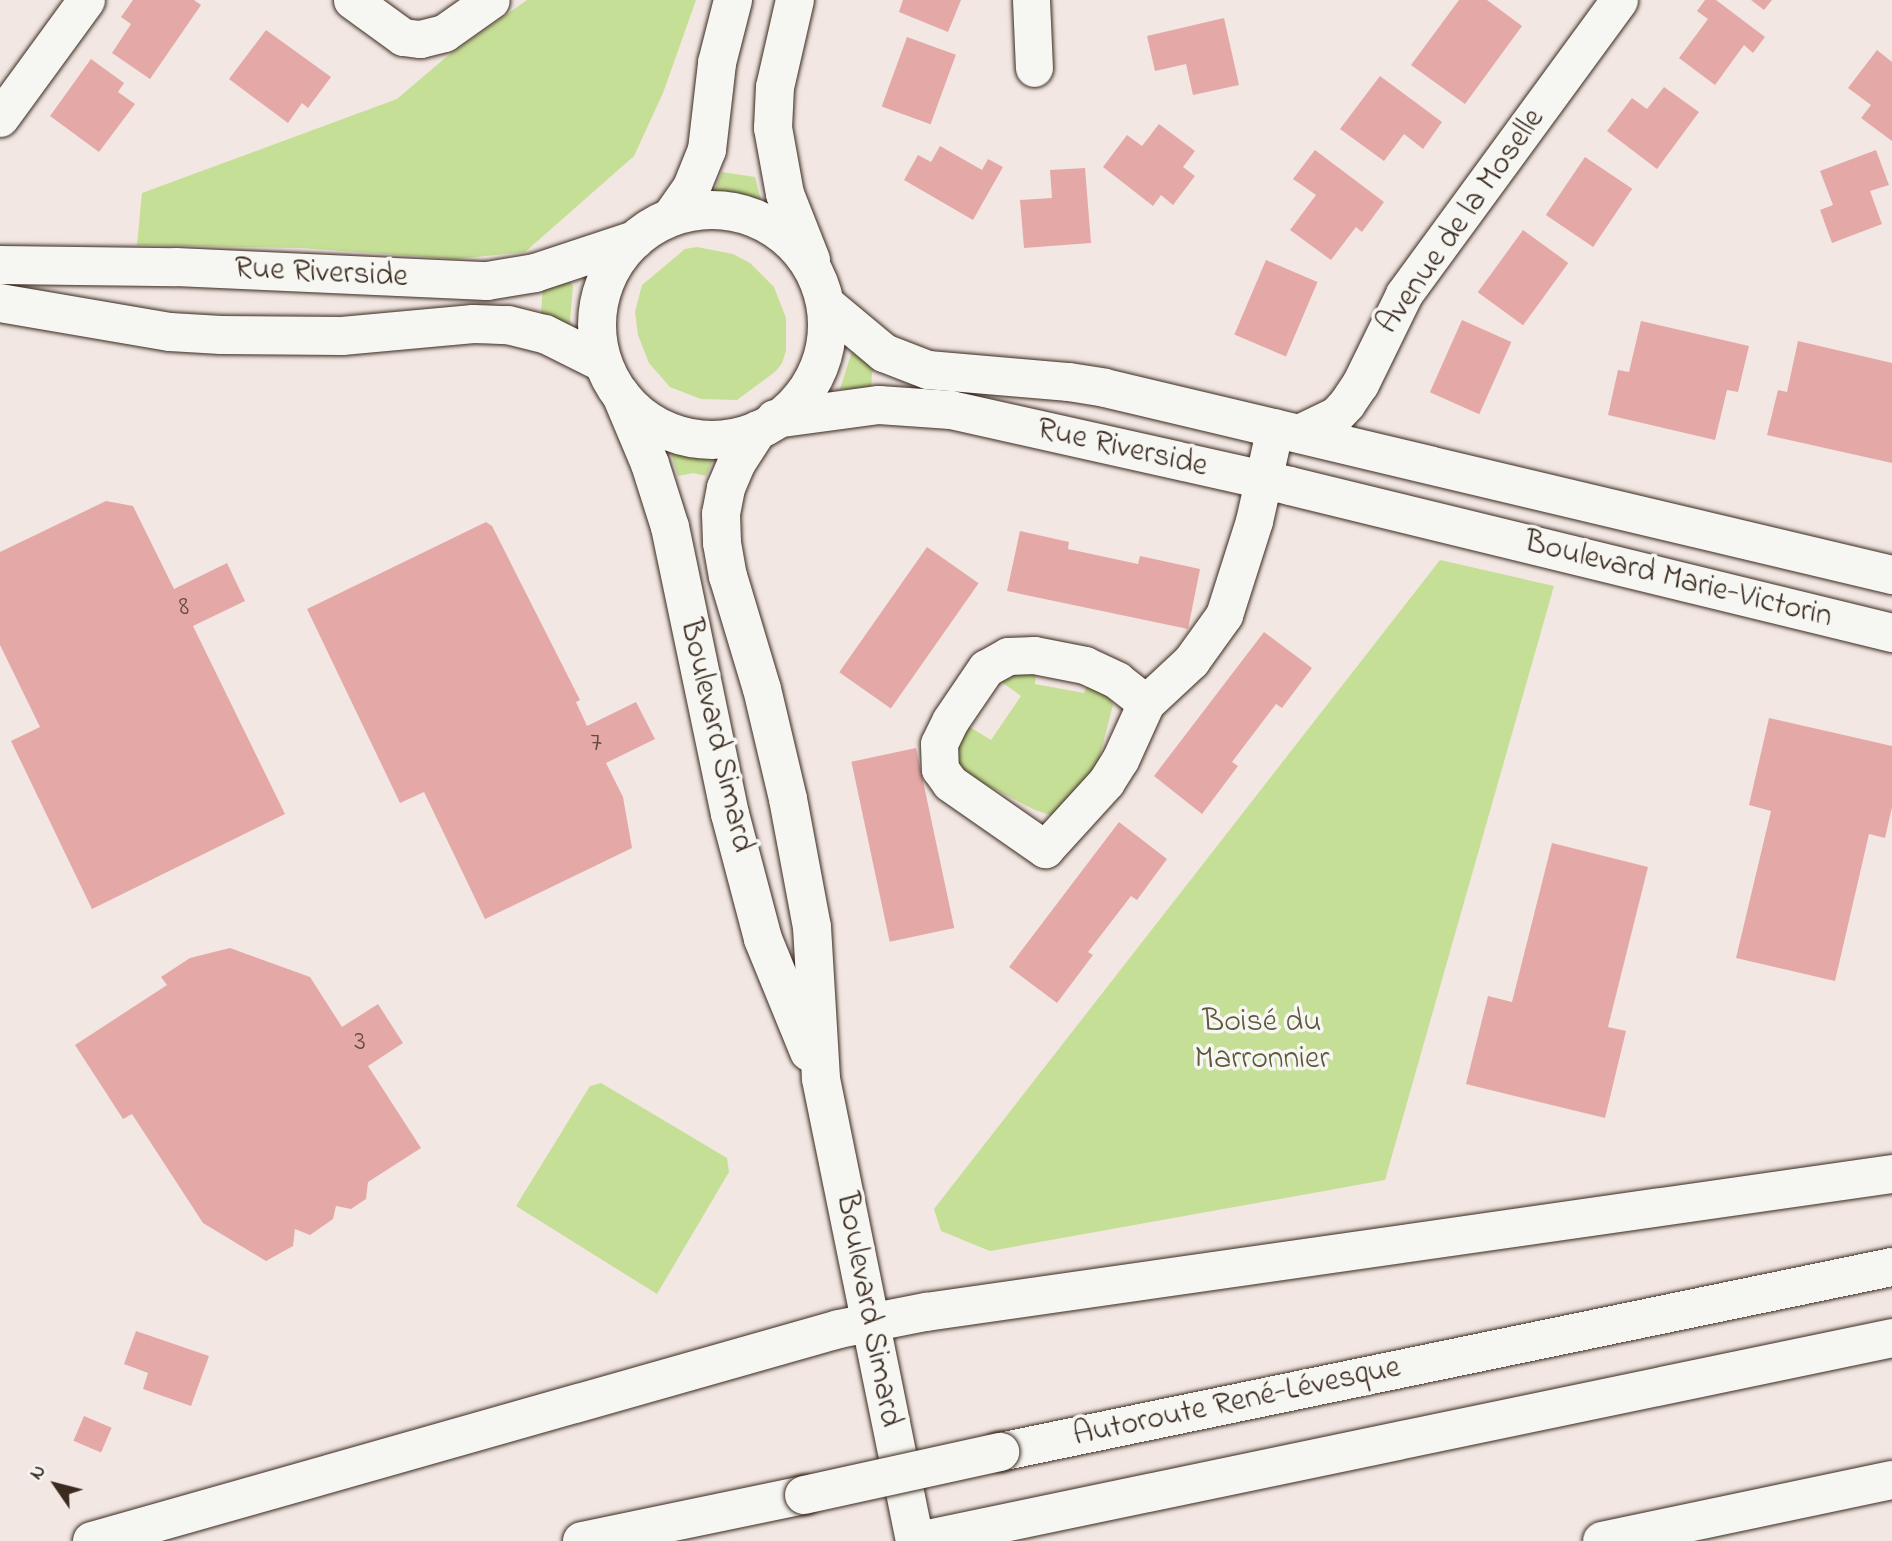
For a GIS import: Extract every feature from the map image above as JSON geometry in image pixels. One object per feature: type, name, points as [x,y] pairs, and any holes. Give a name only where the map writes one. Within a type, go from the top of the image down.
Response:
[{"type":"main road","points":[[672,216],[692,187],[707,150],[717,63],[733,0]]},
{"type":"main road","points":[[795,0],[775,87],[773,128],[785,194],[823,291],[830,332],[820,370],[796,402],[767,424],[724,440],[684,433],[642,412],[609,376],[592,328],[596,298],[608,271],[635,240],[672,216],[703,210],[741,216],[781,237],[823,291]]},
{"type":"main road","name":"Rue Riverside","points":[[0,265],[309,271],[470,282],[535,273],[635,240]]},
{"type":"main road","name":"Rue Riverside","points":[[823,291],[884,353],[912,366],[956,375],[1095,386],[1501,480]]},
{"type":"main road","name":"Rue Riverside","points":[[0,303],[140,328],[221,335],[342,336],[461,325],[508,325],[545,334],[609,376]]},
{"type":"main road","name":"Boulevard Simard","points":[[609,376],[650,464],[670,527],[730,814],[763,939],[821,1079]]},
{"type":"main road","name":"Rue Riverside","points":[[767,424],[852,407],[924,406],[1263,481],[1464,530]]},
{"type":"main road","name":"Boulevard Simard","points":[[767,424],[737,462],[726,488],[722,514],[722,543],[728,576],[774,734],[812,927],[821,1079],[916,1541]]},
{"type":"main road","name":"Boulevard Marie-Victorin","points":[[1501,480],[1892,575]]},
{"type":"main road","name":"Boulevard Marie-Victorin","points":[[1464,530],[1892,633]]},
{"type":"main road","points":[[92,1541],[808,1336],[870,1322],[1892,1174]]},
{"type":"main road","name":"Autoroute René-Lévesque","points":[[582,1541],[1892,1267]]},
{"type":"main road","points":[[916,1541],[1892,1338]]},
{"type":"main road","points":[[1602,1541],[1892,1480]]},
{"type":"street","points":[[0,118],[86,0]]},
{"type":"street","points":[[352,0],[403,37],[420,39],[444,33],[491,0]]},
{"type":"street","points":[[1031,0],[1034,68]]},
{"type":"street","name":"Avenue de la Moselle","points":[[1287,430],[1342,410],[1360,384],[1404,294],[1619,0]]},
{"type":"street","points":[[1146,703],[1117,680],[1085,665],[1034,655],[1008,656],[986,668],[946,727],[939,744],[940,769],[950,782],[1045,849],[1106,782],[1120,760],[1146,703],[1191,661],[1224,615],[1254,521],[1263,481],[1287,430]]},
{"type":"green space","points":[[527,0],[696,0],[663,93],[634,156],[525,252],[456,259],[301,248],[137,245],[142,193],[397,99],[445,58]]},
{"type":"green space","points":[[722,172],[755,177],[762,204],[712,197]]},
{"type":"green space","points":[[697,247],[733,254],[750,263],[774,287],[786,318],[786,351],[782,363],[776,371],[737,400],[701,399],[670,387],[649,363],[638,335],[635,312],[642,285],[685,249]]},
{"type":"green space","points":[[569,280],[573,286],[569,333],[537,321],[541,312],[543,286]]},
{"type":"green space","points":[[853,348],[878,363],[872,373],[871,390],[840,389]]},
{"type":"green space","points":[[678,450],[715,455],[706,476],[693,473],[678,476],[671,453]]},
{"type":"green space","name":"Boisé du Marronnier","points":[[1440,560],[1554,586],[1385,1180],[990,1251],[941,1231],[934,1209]]},
{"type":"green space","points":[[1036,670],[1035,684],[1084,693],[1088,684],[1109,696],[1113,705],[1099,759],[1079,795],[1053,816],[1035,810],[969,776],[952,756],[965,724],[991,740],[1021,696],[996,678],[1009,671]]},
{"type":"green space","points":[[601,1083],[727,1158],[729,1172],[657,1294],[516,1206],[590,1086]]},
{"type":"building","points":[[133,0],[194,0],[201,5],[150,79],[112,53],[131,24],[121,17]]},
{"type":"building","points":[[903,0],[961,0],[948,32],[899,12]]},
{"type":"building","points":[[1459,0],[1487,0],[1522,26],[1465,104],[1411,65]]},
{"type":"building","points":[[1705,0],[1716,0],[1765,37],[1753,53],[1744,45],[1715,85],[1679,58],[1708,19],[1697,11]]},
{"type":"building","points":[[1751,0],[1772,0],[1764,10]]},
{"type":"building","points":[[1224,18],[1239,85],[1193,95],[1186,64],[1155,71],[1147,36]]},
{"type":"building","points":[[266,30],[331,77],[308,108],[302,103],[288,123],[229,79]]},
{"type":"building","points":[[907,37],[956,55],[931,124],[882,107]]},
{"type":"building","points":[[1877,50],[1892,62],[1892,141],[1861,118],[1871,105],[1848,88]]},
{"type":"building","points":[[91,59],[124,83],[118,92],[135,104],[99,152],[50,116]]},
{"type":"building","points":[[1380,76],[1442,122],[1423,149],[1404,134],[1384,161],[1340,129]]},
{"type":"building","points":[[1664,87],[1699,112],[1657,169],[1607,131],[1632,98],[1647,109]]},
{"type":"building","points":[[1159,124],[1195,151],[1183,167],[1195,176],[1173,205],[1161,195],[1153,206],[1103,167],[1127,135],[1142,146]]},
{"type":"building","points":[[940,146],[982,170],[988,159],[1003,167],[973,220],[904,180],[918,155],[931,162]]},
{"type":"building","points":[[1315,150],[1384,202],[1362,232],[1356,227],[1331,260],[1290,230],[1316,195],[1293,179]]},
{"type":"building","points":[[1876,150],[1889,185],[1870,191],[1882,224],[1832,243],[1820,210],[1833,205],[1820,171]]},
{"type":"building","points":[[1585,157],[1632,189],[1593,247],[1546,215]]},
{"type":"building","points":[[1085,168],[1091,243],[1024,248],[1020,200],[1052,198],[1050,170]]},
{"type":"building","points":[[1523,230],[1568,263],[1523,325],[1478,292]]},
{"type":"building","points":[[1266,260],[1318,282],[1286,356],[1234,335]]},
{"type":"building","points":[[1462,320],[1511,342],[1479,414],[1430,392]]},
{"type":"building","points":[[1641,321],[1749,346],[1738,392],[1727,390],[1715,440],[1608,415],[1618,370],[1629,372]]},
{"type":"building","points":[[1798,341],[1892,363],[1892,463],[1767,435],[1778,390],[1787,392]]},
{"type":"building","points":[[106,501],[133,506],[174,589],[227,563],[245,601],[193,626],[285,814],[92,909],[11,741],[40,727],[0,645],[0,552]]},
{"type":"building","points":[[486,522],[492,526],[580,700],[576,702],[587,726],[636,702],[655,739],[606,763],[623,797],[632,848],[485,919],[424,792],[400,803],[307,609]]},
{"type":"building","points":[[1020,531],[1069,542],[1068,549],[1138,564],[1140,556],[1200,569],[1188,629],[1007,591]]},
{"type":"building","points":[[927,547],[979,583],[891,708],[839,672]]},
{"type":"building","points":[[1264,632],[1312,668],[1282,708],[1276,704],[1232,762],[1238,766],[1202,814],[1154,776]]},
{"type":"building","points":[[1769,718],[1892,746],[1892,807],[1885,838],[1869,834],[1835,981],[1736,958],[1771,811],[1749,805]]},
{"type":"building","points":[[916,748],[954,928],[890,942],[851,762]]},
{"type":"building","points":[[1119,822],[1167,859],[1137,900],[1131,896],[1088,952],[1093,955],[1057,1003],[1009,967]]},
{"type":"building","points":[[1552,843],[1648,867],[1608,1027],[1626,1031],[1605,1118],[1466,1084],[1488,996],[1512,1002]]},
{"type":"building","points":[[230,948],[310,977],[342,1027],[378,1004],[403,1043],[368,1066],[421,1148],[368,1182],[366,1199],[351,1209],[336,1206],[333,1219],[310,1235],[295,1229],[293,1246],[266,1261],[203,1223],[132,1114],[123,1119],[75,1045],[167,985],[161,977],[190,958]]},
{"type":"building","points":[[136,1331],[209,1356],[191,1406],[143,1389],[148,1373],[124,1364]]},
{"type":"building","points":[[84,1416],[112,1428],[101,1453],[73,1441]]}]
